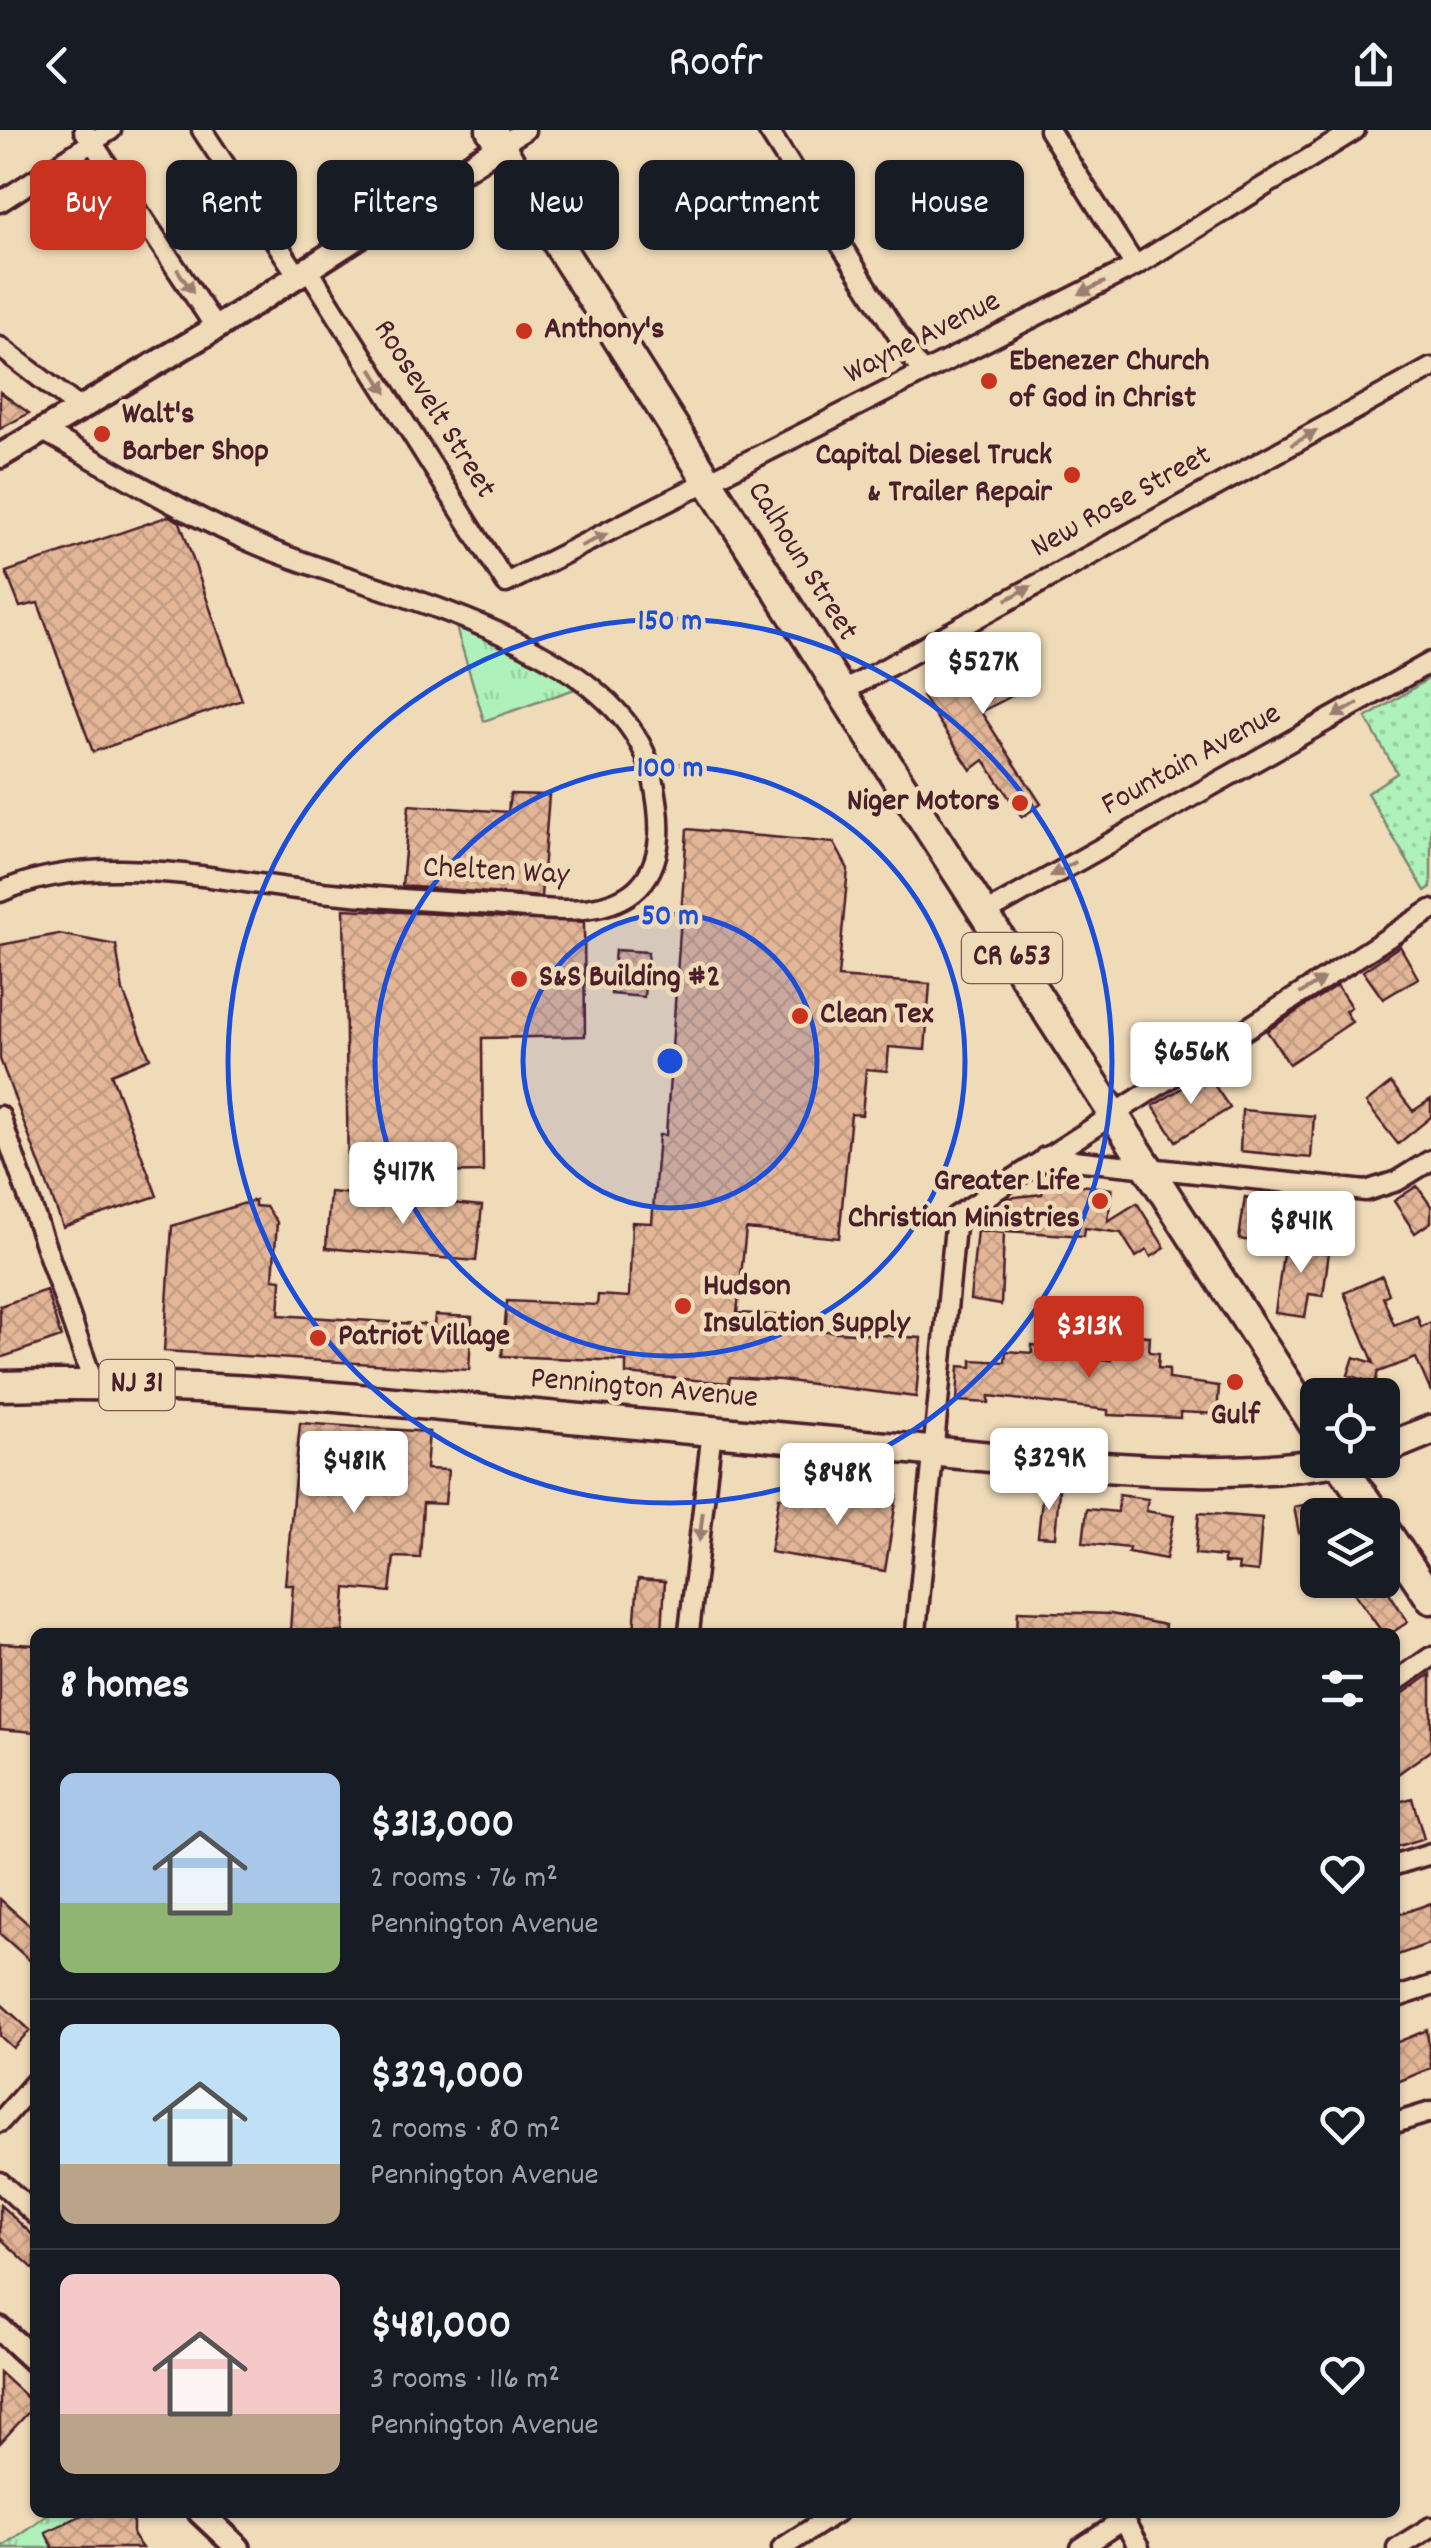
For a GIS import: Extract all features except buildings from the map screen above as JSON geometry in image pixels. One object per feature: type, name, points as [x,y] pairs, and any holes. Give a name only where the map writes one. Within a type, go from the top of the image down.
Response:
[{"type":"main road","name":"Calhoun Street","points":[[495,138],[842,692],[1300,1403]]},
{"type":"main road","name":"Pennington Avenue","points":[[0,1386],[94,1385],[320,1394],[934,1451],[1232,1472],[1300,1464]]},
{"type":"main road","points":[[1400,1443],[1431,1430]]},
{"type":"main road","points":[[1400,1553],[1431,1599]]},
{"type":"street","points":[[0,202],[88,136],[111,130]]},
{"type":"street","name":"Roosevelt Street","points":[[202,130],[303,273],[506,583]]},
{"type":"street","points":[[0,456],[82,410],[303,273],[495,138],[525,130]]},
{"type":"street","points":[[768,130],[922,373]]},
{"type":"street","points":[[1050,130],[1135,266]]},
{"type":"street","name":"Wayne Avenue","points":[[506,583],[1135,266],[1334,136],[1355,130]]},
{"type":"street","points":[[88,136],[216,328]]},
{"type":"street","points":[[0,348],[82,410]]},
{"type":"street","name":"New Rose Street","points":[[842,692],[1431,368]]},
{"type":"street","name":"Chelten Way","points":[[0,892],[48,876],[100,870],[354,896],[566,910],[634,892],[656,860],[659,838],[660,816],[650,766],[626,722],[587,683],[543,652],[254,544],[45,432]]},
{"type":"street","name":"Fountain Avenue","points":[[984,914],[1431,662]]},
{"type":"street","points":[[916,1628],[956,1216],[1431,910]]},
{"type":"street","points":[[0,1116],[94,1385]]},
{"type":"street","points":[[1045,1157],[1366,1191],[1397,1181],[1431,1160]]},
{"type":"street","points":[[690,1628],[712,1430]]},
{"type":"street","points":[[1400,1679],[1431,1657]]},
{"type":"street","points":[[1400,1864],[1431,1854]]},
{"type":"street","points":[[1400,1996],[1431,1986]]},
{"type":"street","points":[[0,2122],[30,2088]]},
{"type":"street","points":[[1400,2121],[1431,2112]]},
{"type":"street","points":[[0,2182],[30,2209]]},
{"type":"street","points":[[0,2329],[30,2356]]},
{"type":"street","points":[[206,2518],[238,2548]]},
{"type":"street","points":[[782,2548],[828,2518]]},
{"type":"street","points":[[1081,2548],[1120,2518]]},
{"type":"street","points":[[1122,2518],[1139,2548]]},
{"type":"street","points":[[1397,2548],[1431,2526]]},
{"type":"green space","points":[[456,627],[527,656],[575,689],[484,721]]},
{"type":"green space","points":[[1431,677],[1431,887],[1425,891],[1367,793],[1397,773],[1366,718]]},
{"type":"green space","points":[[42,2518],[78,2518],[46,2532],[53,2548],[0,2548]]},
{"type":"place","name":"Anthony's","points":[[524,331]]},
{"type":"place","name":"Ebenezer Church of God in Christ","points":[[989,381]]},
{"type":"place","name":"Walt's Barber Shop","points":[[102,434]]},
{"type":"place","name":"Capital Diesel Truck & Trailer Repair","points":[[1072,475]]},
{"type":"place","name":"Niger Motors","points":[[1020,803]]},
{"type":"place","name":"S&S Building #2","points":[[519,979]]},
{"type":"place","name":"Clean Tex","points":[[800,1016]]},
{"type":"place","name":"Greater Life Christian Ministries","points":[[1100,1201]]},
{"type":"place","name":"Hudson Insulation Supply","points":[[683,1306]]},
{"type":"place","name":"Patriot Village","points":[[318,1338]]},
{"type":"place","name":"Gulf","points":[[1235,1382]]}]
